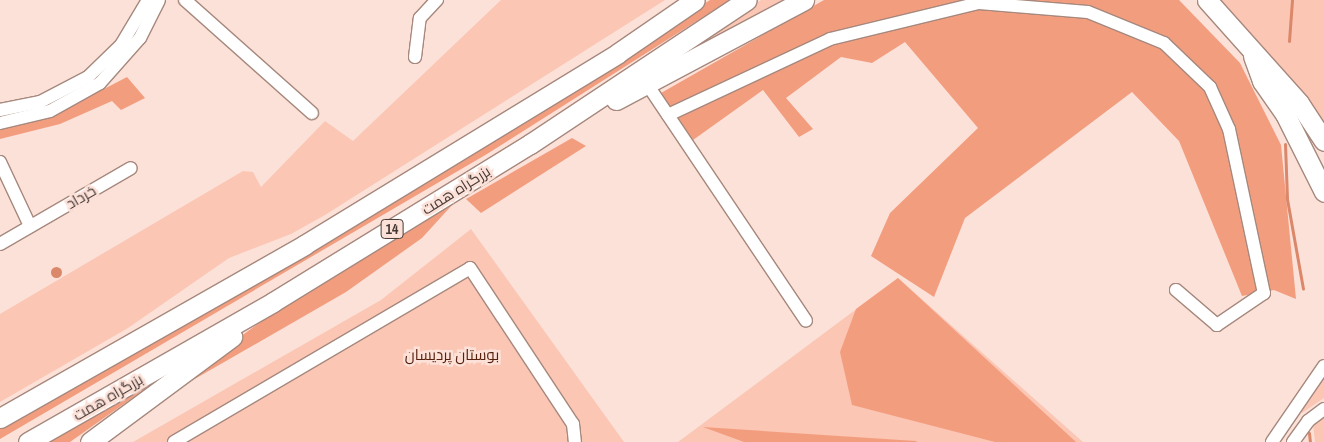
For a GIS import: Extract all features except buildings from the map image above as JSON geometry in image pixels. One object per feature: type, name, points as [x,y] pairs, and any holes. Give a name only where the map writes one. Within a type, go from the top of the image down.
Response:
[{"type":"highway","name":"بزرگراه همت","points":[[0,418],[304,245],[618,53],[696,0]]},
{"type":"highway","name":"بزرگراه همت","points":[[28,442],[273,302],[530,144],[747,0]]},
{"type":"highway","points":[[530,144],[804,0]]},
{"type":"highway","points":[[1208,2],[1248,43],[1299,103],[1324,141]]},
{"type":"highway","points":[[1248,43],[1262,81],[1285,114],[1324,192]]},
{"type":"highway","points":[[90,442],[273,302]]},
{"type":"street","points":[[0,110],[40,102],[88,77],[121,45],[148,0]]},
{"type":"street","points":[[0,123],[50,111],[100,83],[140,38],[159,0]]},
{"type":"street","points":[[185,0],[312,113]]},
{"type":"street","points":[[415,57],[420,18],[437,0]]},
{"type":"street","points":[[668,115],[830,40],[979,3],[1088,12],[1164,43],[1210,87],[1230,130],[1264,293],[1217,325],[1176,290]]},
{"type":"street","points":[[647,84],[806,321]]},
{"type":"street","points":[[0,162],[30,226]]},
{"type":"street","name":"خرداد","points":[[0,244],[131,168]]},
{"type":"street","points":[[174,442],[470,268],[573,424],[575,442]]},
{"type":"street","points":[[1272,442],[1324,366]]},
{"type":"street","points":[[1293,442],[1324,409]]},
{"type":"green space","points":[[501,0],[665,0],[325,215],[291,234],[229,258],[128,328],[0,402],[0,314],[243,171],[253,172],[261,187],[325,121],[353,141]]},
{"type":"green space","points":[[761,0],[796,0],[627,87],[697,42]]},
{"type":"green space","points":[[1217,0],[1324,0],[1324,130],[1295,84]]},
{"type":"green space","name":"بوستان پردیسان","points":[[471,229],[624,442],[133,442],[381,300]]},
{"type":"green space","points":[[898,278],[1083,442],[678,442]]},
{"type":"green space","points":[[1324,377],[1324,398],[1302,413],[1300,410]]},
{"type":"green space","points":[[1324,415],[1324,442],[1315,442],[1313,424]]},
{"type":"shaded area","points":[[710,0],[730,0],[487,154],[0,439],[0,428],[576,86]]},
{"type":"shaded area","points":[[824,0],[1179,0],[1240,63],[1281,145],[1296,299],[1274,290],[1242,296],[1179,141],[1132,92],[965,218],[934,297],[871,256],[890,213],[978,128],[905,42],[872,63],[841,57],[786,98],[813,129],[799,137],[763,90],[693,140],[661,93]]},
{"type":"shaded area","points":[[127,77],[145,98],[121,110],[112,101],[60,124],[0,139],[0,126],[56,114]]},
{"type":"shaded area","points":[[572,138],[586,146],[481,213],[466,199]]},
{"type":"shaded area","points":[[453,204],[422,238],[346,292],[132,415],[284,305]]},
{"type":"shaded area","points":[[56,266],[62,272],[56,278],[50,272]]},
{"type":"shaded area","points":[[898,278],[1076,442],[995,442],[852,405],[840,352],[856,309]]},
{"type":"shaded area","points":[[179,365],[70,442],[44,442]]},
{"type":"shaded area","points":[[703,427],[916,441],[917,442],[744,442]]},
{"type":"waterway","points":[[1289,41],[1292,0]]},
{"type":"waterway","points":[[1285,144],[1287,199],[1303,289]]},
{"type":"waterway","points":[[1309,433],[1310,442]]}]
